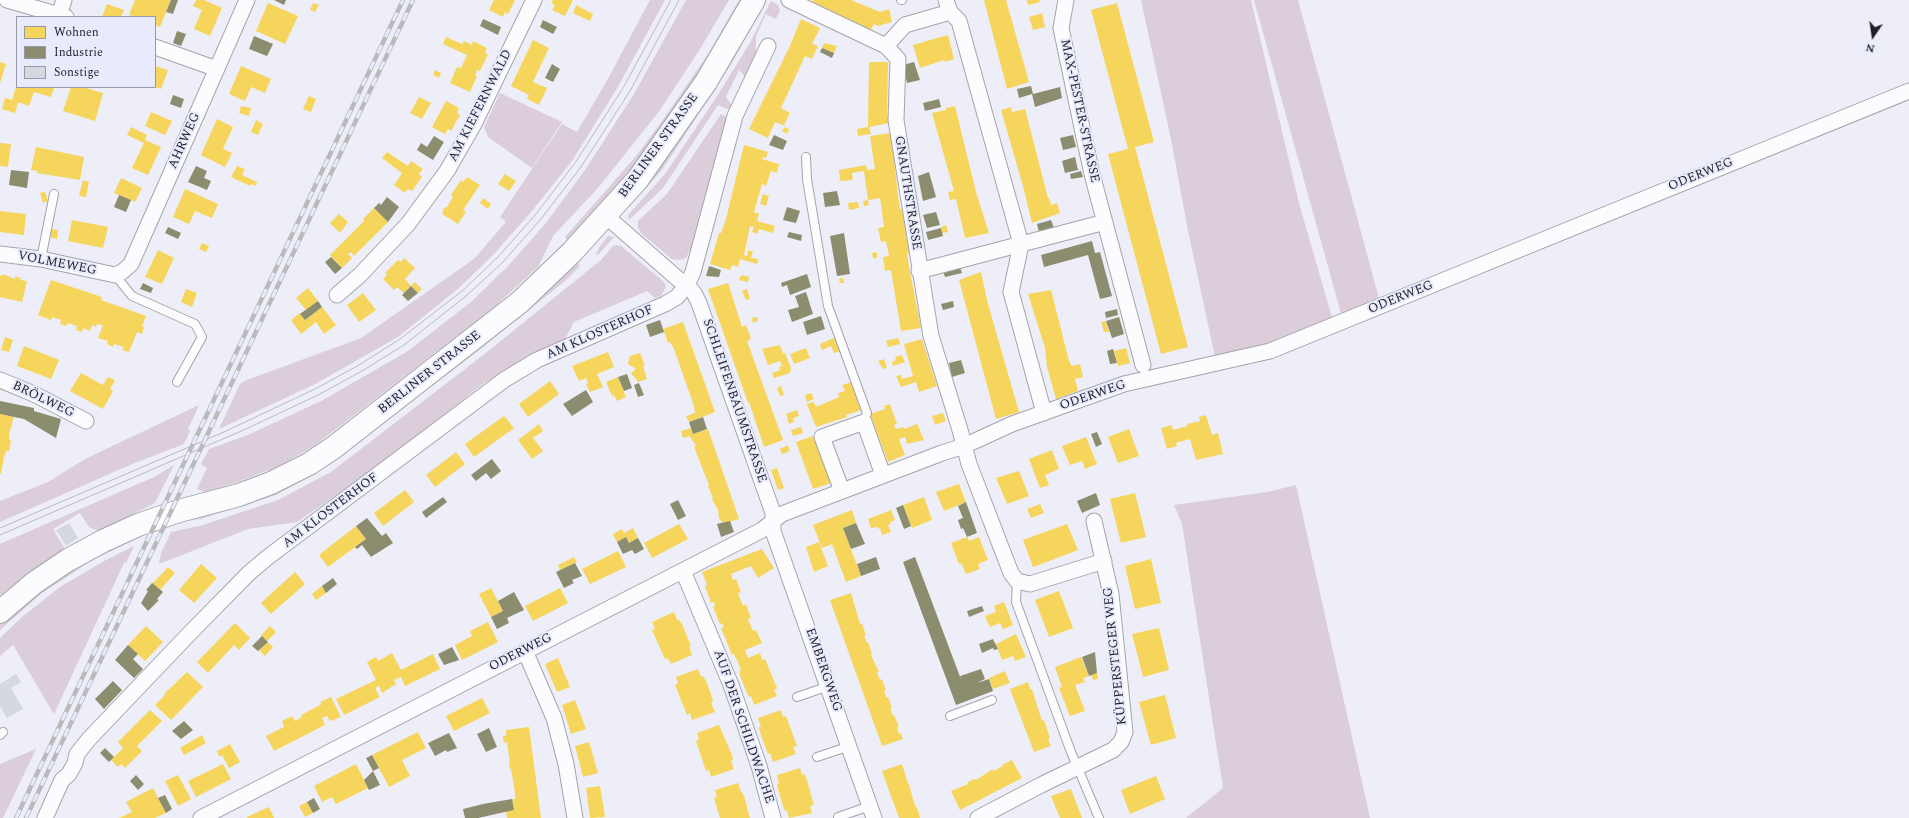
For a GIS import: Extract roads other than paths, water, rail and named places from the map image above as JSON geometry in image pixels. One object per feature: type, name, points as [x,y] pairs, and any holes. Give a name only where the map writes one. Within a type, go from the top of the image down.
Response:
[{"type":"main road","name":"BERLINER STRASSE","points":[[0,612],[34,583],[68,560],[103,541],[179,511],[239,495],[271,483],[321,456],[520,302],[572,252],[638,179],[717,64],[754,0]]},
{"type":"street","points":[[7,0],[62,16],[64,0]]},
{"type":"street","name":"AHRWEG","points":[[115,275],[122,272],[131,264],[248,0]]},
{"type":"street","name":"AM KIEFERNWALD","points":[[337,295],[360,275],[408,224],[447,171],[474,124],[534,0]]},
{"type":"street","name":"GNAUTHSTRASSE","points":[[789,0],[886,46],[898,59],[896,120],[919,271],[931,336],[969,464],[1011,574],[1017,581]]},
{"type":"street","name":"MAX-PESTER-STRASSE","points":[[1066,0],[1061,28],[1093,178],[1143,365]]},
{"type":"street","points":[[886,46],[906,25],[948,6],[959,21],[1021,244],[1011,292],[1044,413]]},
{"type":"street","points":[[687,285],[697,258],[735,116],[768,46]]},
{"type":"street","points":[[156,47],[217,68]]},
{"type":"street","name":"ODERWEG","points":[[201,818],[762,530],[782,514],[964,446],[1012,424],[1124,384],[1270,351],[1909,91]]},
{"type":"street","name":"SCHLEIFENBAUMSTRASSE","points":[[606,216],[678,279],[687,285],[694,293],[699,303],[773,513],[773,521]]},
{"type":"street","points":[[919,271],[1105,222]]},
{"type":"street","name":"VOLMEWEG","points":[[0,254],[42,260],[115,275]]},
{"type":"street","name":"AM KLOSTERHOF","points":[[45,818],[62,780],[69,774],[75,763],[77,754],[89,739],[189,634],[249,573],[268,557],[504,380],[537,360],[665,304],[677,297],[687,285]]},
{"type":"street","name":"BRÖLWEG","points":[[0,380],[34,394],[86,421]]},
{"type":"street","points":[[842,491],[822,437],[864,422],[884,475]]},
{"type":"street","name":"EMBERGWEG","points":[[773,521],[774,531],[872,812]]},
{"type":"street","name":"KÜPPERSTEGER WEG","points":[[978,818],[1040,785],[1113,750],[1121,742],[1125,732],[1111,594],[1094,521]]},
{"type":"street","points":[[1017,581],[1030,584],[1104,561]]},
{"type":"street","name":"AUF DER SCHILDWACHE","points":[[682,571],[732,685],[759,766],[773,818]]},
{"type":"street","points":[[525,651],[554,718],[566,764],[575,818]]},
{"type":"lane","points":[[806,157],[807,180],[828,306],[867,413],[864,422]]},
{"type":"lane","points":[[42,260],[54,194]]},
{"type":"lane","points":[[115,275],[132,296],[195,324],[202,337],[177,382]]},
{"type":"lane","points":[[1017,581],[1016,602],[1098,818]]},
{"type":"lane","points":[[797,697],[829,686]]},
{"type":"lane","points":[[950,716],[992,700]]},
{"type":"lane","points":[[817,757],[850,746]]},
{"type":"lane","points":[[838,817],[872,812]]},
{"type":"tram line","points":[[0,528],[224,432],[317,388],[359,365],[400,339],[462,291],[498,257],[536,214],[575,163],[623,88],[671,0]]},
{"type":"tram line","points":[[0,535],[246,429],[320,394],[362,371],[404,345],[466,296],[503,262],[541,219],[581,167],[630,91],[679,0]]},
{"type":"railway","points":[[16,818],[403,0]]},
{"type":"railway","points":[[26,818],[413,0]]}]
